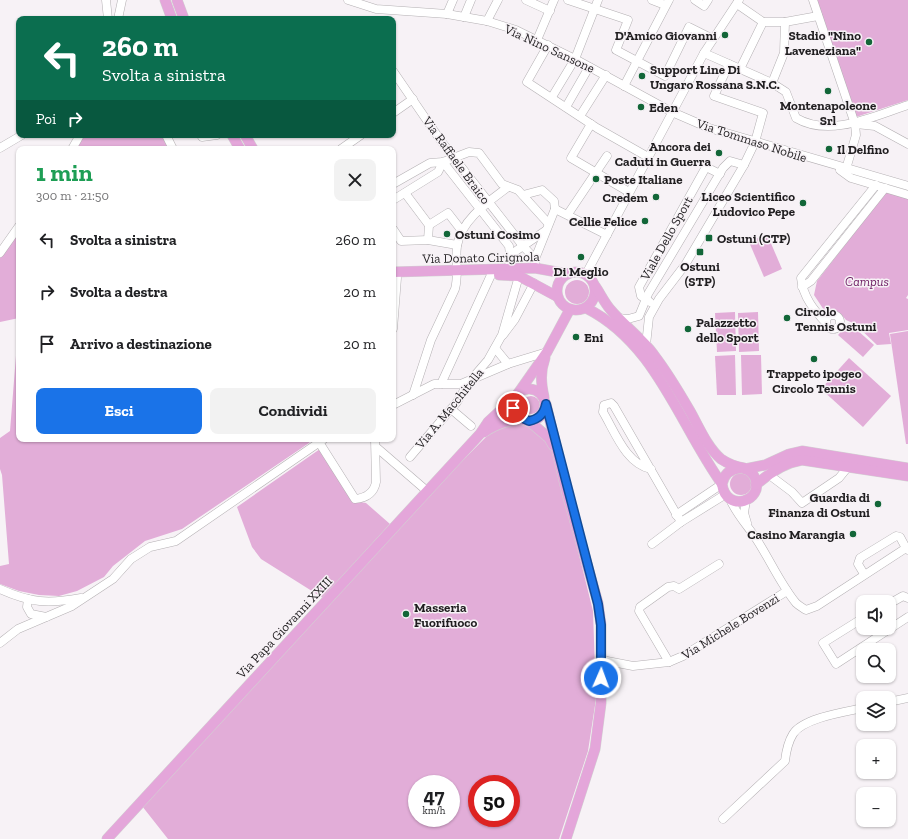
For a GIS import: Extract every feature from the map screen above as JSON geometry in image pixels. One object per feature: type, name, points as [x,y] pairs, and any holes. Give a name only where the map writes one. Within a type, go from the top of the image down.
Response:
[{"type":"main road","points":[[165,0],[171,16]]},
{"type":"main road","points":[[177,0],[183,16]]},
{"type":"main road","name":"Via Donato Cirignola","points":[[457,274],[509,269],[535,263],[568,274]]},
{"type":"main road","points":[[595,286],[594,299],[586,308],[580,310],[565,307],[558,297],[558,286],[560,281],[568,274],[580,272],[586,274],[595,286],[609,308],[646,345],[658,360],[708,443],[722,459],[754,475],[756,486]]},
{"type":"main road","name":"Via Donato Cirignola","points":[[396,276],[457,274],[519,276],[558,297]]},
{"type":"main road","points":[[586,308],[602,316],[624,335],[652,367],[722,484],[728,497],[741,502],[746,500],[753,494],[756,486],[768,474],[791,462],[802,460],[908,476]]},
{"type":"main road","name":"Via Papa Giovanni XXIII","points":[[107,839],[480,434],[488,422],[517,395],[546,352],[570,309]]},
{"type":"main road","name":"Via Papa Giovanni XXIII","points":[[546,352],[541,368],[541,381],[556,450],[598,604],[602,660],[601,703],[595,749],[566,839]]},
{"type":"main road","points":[[526,420],[539,418],[545,409],[545,401],[541,393],[528,388],[517,395],[513,408],[515,412],[549,438],[556,450]]},
{"type":"main road","name":"Via Papa Giovanni XXIII","points":[[480,434],[500,423],[510,420],[526,420]]},
{"type":"main road","points":[[722,484],[726,474],[730,471],[765,465],[789,454],[802,451],[908,468]]},
{"type":"street","points":[[106,0],[108,16]]},
{"type":"street","name":"Via Nino Sansone","points":[[348,0],[376,8],[447,14],[487,21],[516,30],[606,75],[672,112]]},
{"type":"street","points":[[376,8],[379,0]]},
{"type":"street","points":[[447,14],[453,0]]},
{"type":"street","points":[[464,17],[471,0]]},
{"type":"street","points":[[487,21],[498,0]]},
{"type":"street","points":[[526,0],[550,10]]},
{"type":"street","points":[[537,40],[554,0]]},
{"type":"street","points":[[568,0],[586,8],[597,4],[628,20],[616,50],[665,76],[689,27],[713,39]]},
{"type":"street","points":[[624,86],[667,2],[652,0]]},
{"type":"street","points":[[695,0],[706,3]]},
{"type":"street","points":[[812,0],[855,124],[856,135],[846,169]]},
{"type":"street","points":[[586,274],[704,53],[738,2],[764,22],[785,22],[818,16]]},
{"type":"street","points":[[119,16],[122,3]]},
{"type":"street","points":[[552,97],[575,59],[597,4]]},
{"type":"street","points":[[740,69],[764,22]]},
{"type":"street","points":[[772,83],[784,53],[785,22]]},
{"type":"street","points":[[548,45],[527,82],[591,124],[648,157]]},
{"type":"street","points":[[704,53],[772,83],[786,92],[796,118],[805,124],[824,126],[855,124],[875,126],[908,144]]},
{"type":"street","name":"Viale Dello Sport","points":[[646,345],[649,317],[684,265],[744,165],[755,142],[763,113],[714,96],[729,64]]},
{"type":"street","points":[[566,107],[589,67]]},
{"type":"street","name":"Via Raffaele Braico","points":[[396,75],[453,157],[535,263]]},
{"type":"street","points":[[579,116],[606,75]]},
{"type":"street","points":[[396,111],[413,99]]},
{"type":"street","points":[[855,124],[908,105]]},
{"type":"street","name":"Via Tommaso Nobile","points":[[672,112],[709,128],[908,186]]},
{"type":"street","points":[[591,124],[571,158],[629,192]]},
{"type":"street","points":[[0,148],[17,138]]},
{"type":"street","points":[[345,146],[357,138]]},
{"type":"street","points":[[396,182],[430,163],[443,162],[469,152],[479,153],[502,184],[518,190],[548,223]]},
{"type":"street","points":[[568,214],[608,156]]},
{"type":"street","name":"Viale Dello Sport","points":[[618,318],[628,319],[639,316],[646,300],[723,168],[730,161],[744,165]]},
{"type":"street","points":[[396,198],[438,172],[443,162]]},
{"type":"street","name":"Via Raffaele Braico","points":[[443,162],[509,246],[510,255]]},
{"type":"street","name":"Via Tommaso Nobile","points":[[832,165],[851,178],[908,195]]},
{"type":"street","name":"Viale Dello Sport","points":[[655,306],[641,296],[639,286],[706,167],[720,174]]},
{"type":"street","points":[[826,323],[808,301],[802,286],[801,278],[876,185]]},
{"type":"street","points":[[413,395],[424,359],[455,289],[457,274],[457,245],[462,231],[467,222],[508,187]]},
{"type":"street","points":[[802,286],[811,281],[885,188]]},
{"type":"street","points":[[523,195],[542,190],[554,201],[555,208],[545,231],[535,263]]},
{"type":"street","points":[[405,193],[429,225],[428,240]]},
{"type":"street","points":[[555,208],[607,235]]},
{"type":"street","points":[[429,225],[448,213],[462,231]]},
{"type":"street","points":[[0,253],[16,230]]},
{"type":"street","points":[[509,269],[510,255],[545,231]]},
{"type":"street","points":[[396,234],[400,241],[428,240],[457,245]]},
{"type":"street","points":[[441,384],[491,275]]},
{"type":"street","points":[[502,335],[519,276]]},
{"type":"street","points":[[502,335],[515,319],[534,283]]},
{"type":"street","name":"Via A. Macchitella","points":[[410,457],[451,409],[471,380],[488,360],[502,335]]},
{"type":"street","points":[[495,348],[508,364]]},
{"type":"street","points":[[396,404],[434,384],[461,384],[508,364],[546,352]]},
{"type":"street","points":[[651,469],[642,467],[630,458],[603,412],[604,405],[610,403],[614,406],[651,469],[679,518]]},
{"type":"street","points":[[451,409],[471,426]]},
{"type":"street","points":[[0,643],[18,629],[72,606],[112,579],[131,559],[150,547],[176,541],[236,501],[317,442]]},
{"type":"street","points":[[321,442],[354,499],[364,498],[375,489],[375,443]]},
{"type":"street","points":[[375,443],[427,491]]},
{"type":"street","points":[[768,474],[792,492],[802,503],[839,478],[848,467]]},
{"type":"street","points":[[652,544],[679,518],[722,484]]},
{"type":"street","points":[[679,518],[728,497],[737,514],[747,525],[776,570],[786,590],[797,605],[806,610],[817,606],[864,574],[907,549],[900,537],[896,536],[860,558],[858,564],[864,574]]},
{"type":"street","points":[[746,500],[744,513],[747,525]]},
{"type":"street","points":[[669,662],[640,611],[640,607],[668,587],[674,586],[678,589],[718,564]]},
{"type":"street","points":[[0,589],[20,598],[54,603],[83,598]]},
{"type":"street","name":"Via Michele Bovenzi","points":[[602,660],[633,666],[669,662],[684,656],[786,590]]},
{"type":"street","points":[[896,601],[906,597]]},
{"type":"street","points":[[28,599],[27,607],[31,614],[46,617]]},
{"type":"street","points":[[54,603],[58,612]]},
{"type":"street","points":[[896,624],[908,616]]},
{"type":"street","points":[[856,622],[823,643],[836,664],[880,635]]},
{"type":"street","points":[[896,701],[908,698]]},
{"type":"street","points":[[723,819],[785,761],[786,750],[794,733],[806,724],[830,715],[856,709]]},
{"type":"green space","name":"Stadio \"Nino Laveneziana\"","points":[[816,0],[908,0],[908,100],[856,117]]},
{"type":"green space","points":[[82,138],[164,138],[168,146],[78,146]]},
{"type":"green space","name":"Campus","points":[[886,192],[908,199],[908,295],[906,298],[908,299],[908,330],[889,333],[891,344],[877,345],[855,324],[846,320],[841,314],[824,310],[814,295],[817,281]]},
{"type":"green space","points":[[767,234],[782,269],[764,277],[749,242]]},
{"type":"green space","points":[[16,236],[16,319],[0,322],[0,258]]},
{"type":"green space","points":[[577,280],[586,283],[589,292],[586,301],[577,304],[568,301],[565,292],[568,283]]},
{"type":"green space","points":[[735,312],[736,351],[717,352],[715,313]]},
{"type":"green space","points":[[758,312],[759,351],[739,352],[738,313]]},
{"type":"green space","points":[[849,323],[874,345],[863,357],[838,335]]},
{"type":"green space","points":[[908,331],[908,444],[906,444],[890,334]]},
{"type":"green space","points":[[735,355],[736,395],[717,395],[715,356]]},
{"type":"green space","points":[[741,355],[761,355],[762,394],[742,395]]},
{"type":"green space","points":[[16,356],[16,442],[310,442],[182,529],[145,541],[113,566],[104,577],[77,591],[59,596],[39,595],[19,591],[0,584],[0,566],[9,564],[2,475],[0,469],[0,438],[10,431]]},
{"type":"green space","points":[[849,358],[891,396],[863,427],[821,389]]},
{"type":"green space","points":[[527,396],[535,396],[540,401],[538,412],[535,414],[527,414],[522,409],[522,401]]},
{"type":"green space","points":[[518,423],[539,431],[554,454],[593,611],[596,699],[588,751],[559,839],[168,839],[142,806],[442,481],[486,437],[500,427]]},
{"type":"green space","points":[[320,449],[355,501],[366,503],[390,524],[323,598],[261,559],[252,547],[237,507]]},
{"type":"green space","points":[[741,473],[749,476],[752,484],[749,492],[741,495],[733,492],[730,484],[733,476]]},
{"type":"place","name":"D'Amico Giovanni","points":[[725,35]]},
{"type":"place","name":"Stadio \"Nino Laveneziana\"","points":[[869,42]]},
{"type":"place","name":"Support Line Di Ungaro Rossana S.N.C.","points":[[642,76]]},
{"type":"place","name":"Montenapoleone Srl","points":[[828,91]]},
{"type":"place","name":"Eden","points":[[641,107]]},
{"type":"place","name":"Il Delfino","points":[[829,149]]},
{"type":"place","name":"Ancora dei Caduti in Guerra","points":[[719,153]]},
{"type":"place","name":"Poste Italiane","points":[[596,179]]},
{"type":"place","name":"Credem","points":[[656,197]]},
{"type":"place","name":"Liceo Scientifico Ludovico Pepe","points":[[803,203]]},
{"type":"place","name":"Cellie Felice","points":[[645,221]]},
{"type":"place","name":"Ostuni Cosimo","points":[[447,234]]},
{"type":"place","name":"Ostuni (CTP)","points":[[709,238]]},
{"type":"place","name":"Ostuni (STP)","points":[[700,252]]},
{"type":"place","name":"Di Meglio","points":[[581,257]]},
{"type":"place","name":"Circolo Tennis Ostuni","points":[[787,318]]},
{"type":"place","name":"Palazzetto dello Sport","points":[[688,329]]},
{"type":"place","name":"Eni","points":[[576,337]]},
{"type":"place","name":"Trappeto ipogeo Circolo Tennis","points":[[814,359]]},
{"type":"place","name":"Guardia di Finanza di Ostuni","points":[[878,504]]},
{"type":"place","name":"Casino Marangia","points":[[853,534]]},
{"type":"place","name":"Masseria Fuorifuoco","points":[[406,614]]},
{"type":"route","points":[[513,408],[518,416],[529,421],[539,418],[543,414],[546,404],[567,493],[598,604],[601,625],[601,678]]}]
